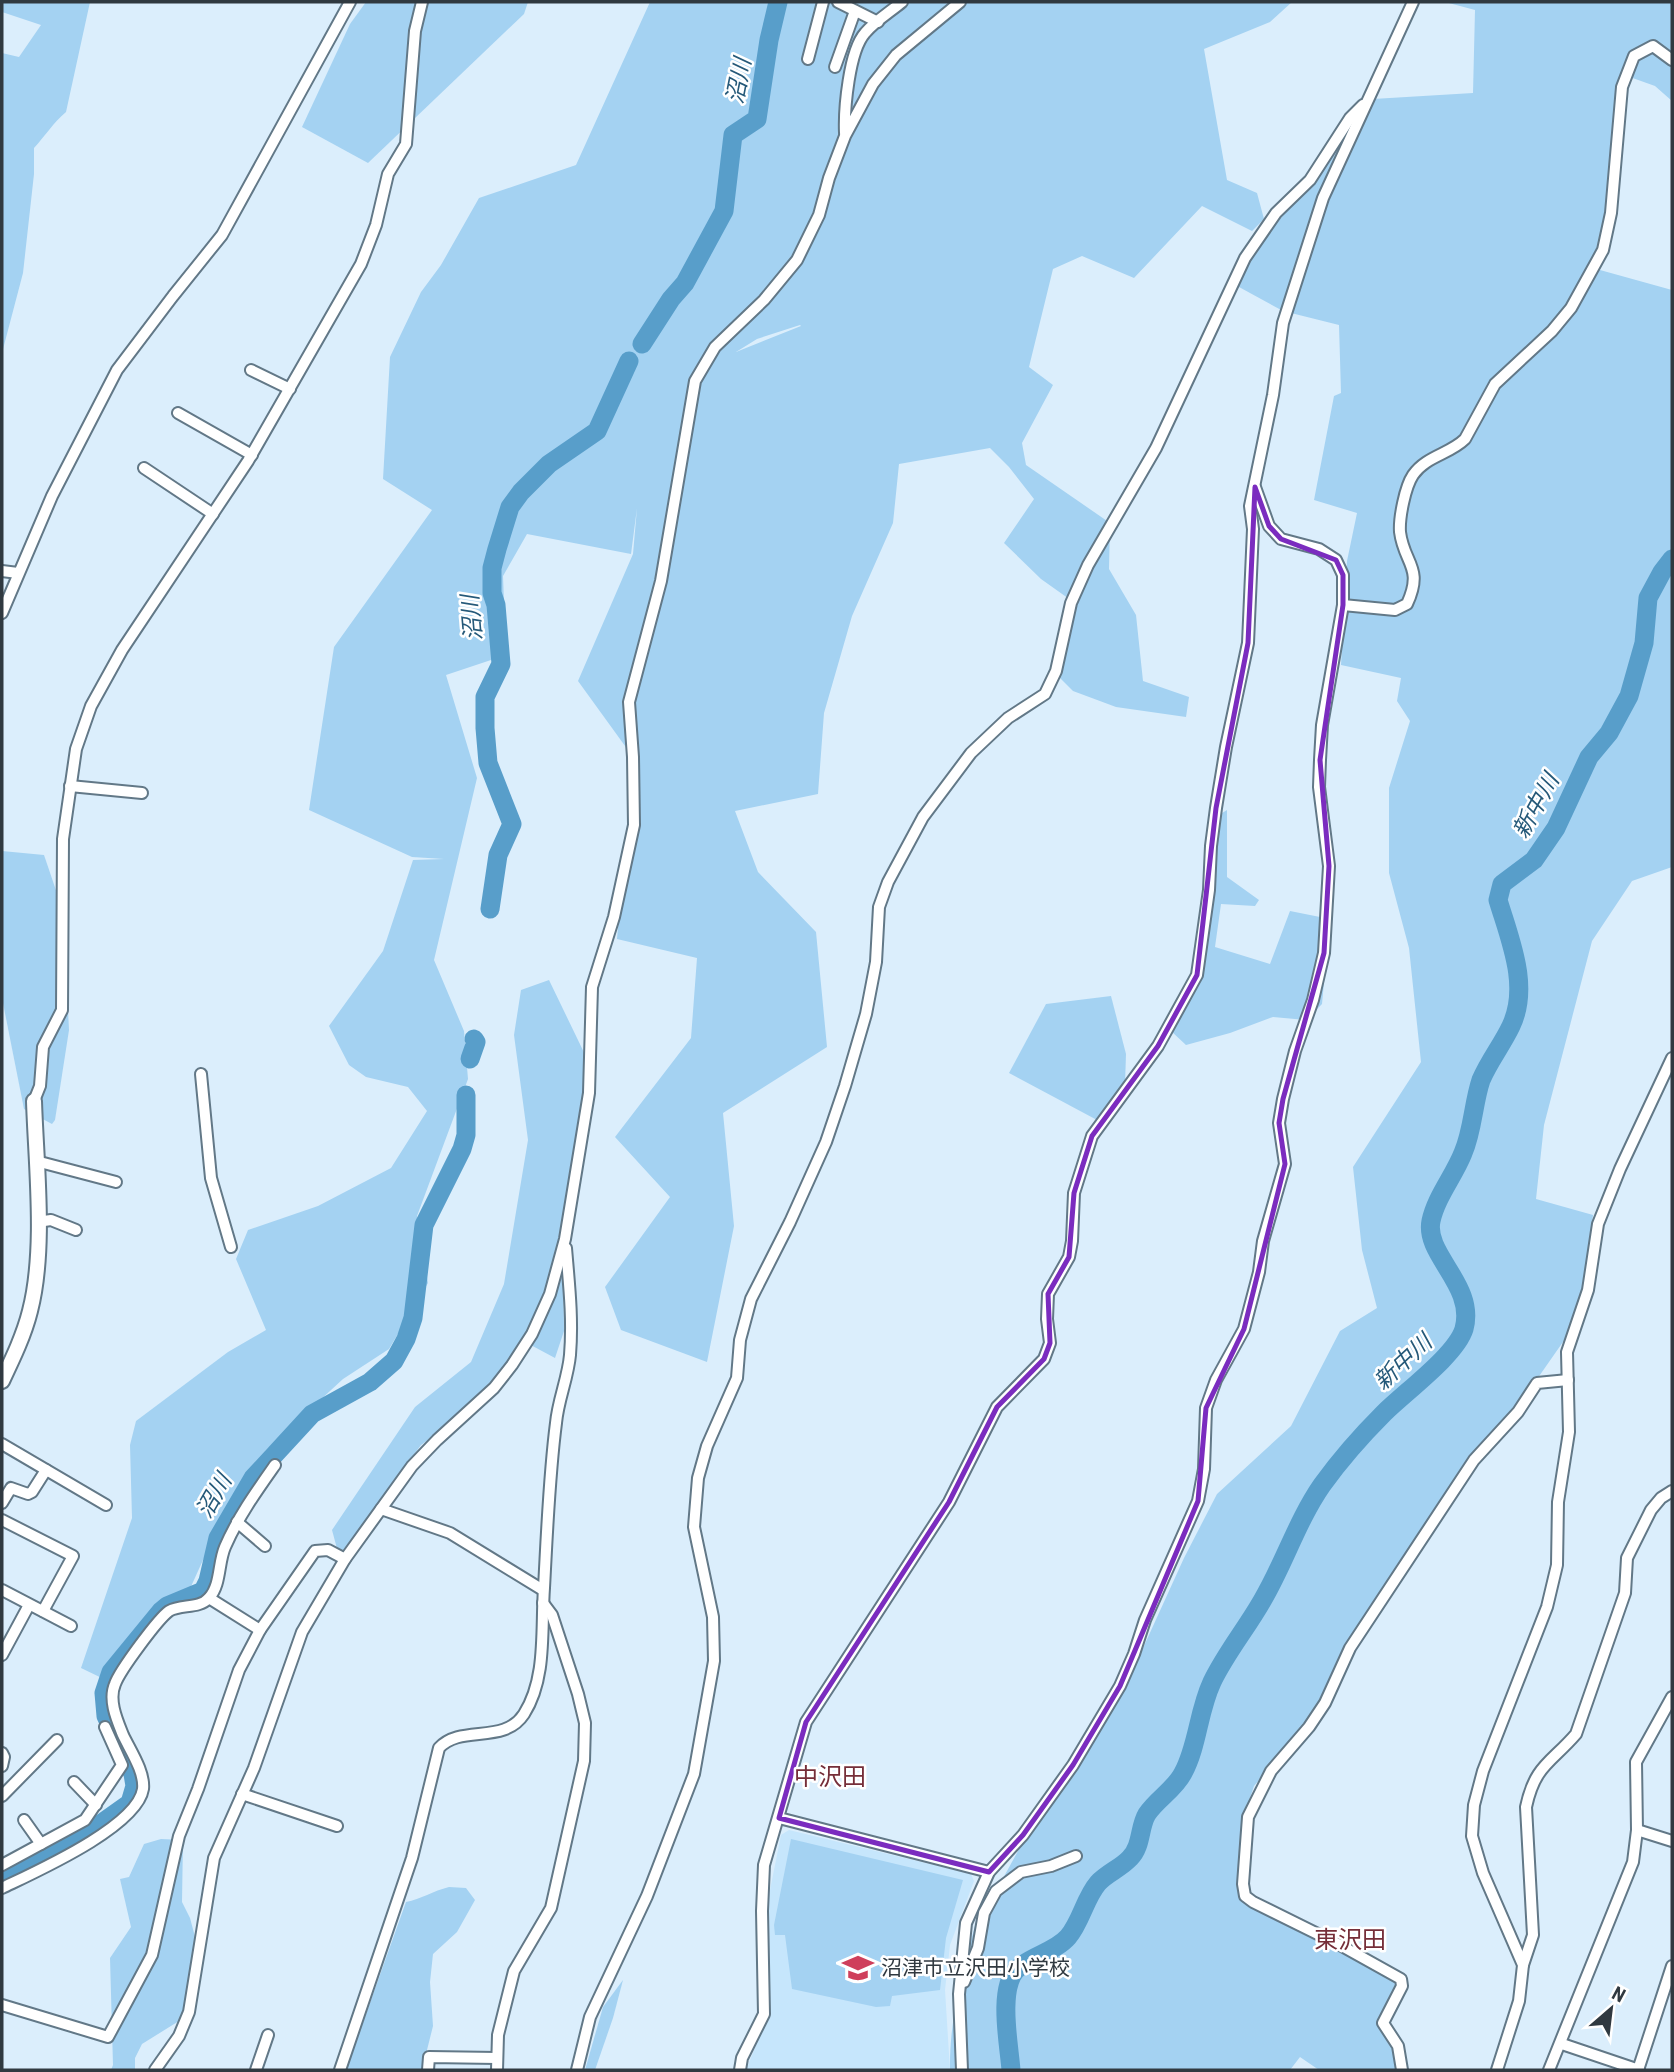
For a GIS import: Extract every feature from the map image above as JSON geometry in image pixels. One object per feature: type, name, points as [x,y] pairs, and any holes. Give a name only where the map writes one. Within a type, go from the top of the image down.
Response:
[{"type":"street","points":[[2,613],[52,496],[117,370],[222,235],[350,2]]},
{"type":"street","points":[[2,1381],[17,1352],[30,1310],[38,1266],[34,1101],[40,1086],[43,1047],[62,1010],[63,839],[76,749],[91,706],[122,650],[252,455],[361,264],[376,225],[388,174],[406,144],[415,31],[422,2]]},
{"type":"street","points":[[808,59],[823,2]]},
{"type":"street","points":[[838,2],[878,22]]},
{"type":"street","points":[[845,136],[845,110],[851,67],[863,34],[902,2]]},
{"type":"street","points":[[155,2070],[179,2036],[189,2012],[214,1858],[254,1768],[302,1633],[345,1559],[412,1466],[494,1388],[512,1365],[532,1334],[550,1294],[565,1238],[589,1093],[592,986],[614,917],[634,825],[634,769],[628,702],[661,581],[695,381],[715,346],[764,300],[797,260],[818,215],[845,136],[873,84],[896,55],[960,2]]},
{"type":"street","points":[[740,2070],[742,2058],[765,2014],[762,1911],[764,1865],[806,1722],[949,1502],[997,1407],[1044,1359],[1050,1343],[1048,1294],[1069,1256],[1074,1193],[1092,1136],[1158,1046],[1197,975],[1209,890],[1216,808],[1248,643],[1253,529],[1250,506],[1273,395],[1283,323],[1324,198],[1413,2]]},
{"type":"street","points":[[835,66],[855,11]]},
{"type":"street","points":[[1343,605],[1395,610],[1407,604],[1413,592],[1414,573],[1400,533],[1404,496],[1412,477],[1422,465],[1465,439],[1494,384],[1552,331],[1571,308],[1603,250],[1611,213],[1622,87],[1634,56],[1653,46],[1672,60]]},
{"type":"street","points":[[577,2070],[590,2017],[647,1896],[694,1774],[714,1661],[713,1617],[694,1527],[698,1478],[707,1446],[737,1378],[740,1340],[751,1299],[790,1222],[825,1142],[845,1086],[866,1014],[876,962],[878,907],[888,882],[923,817],[971,753],[1008,718],[1045,694],[1056,671],[1071,603],[1088,565],[1156,448],[1245,258],[1276,212],[1310,180],[1350,118],[1368,101]]},
{"type":"street","points":[[251,370],[290,389]]},
{"type":"street","points":[[178,413],[252,455]]},
{"type":"street","points":[[144,467],[213,514]]},
{"type":"street","points":[[962,2070],[960,1994],[966,1923],[989,1872],[1023,1835],[1066,1775],[1120,1686],[1134,1654],[1145,1620],[1198,1501],[1204,1469],[1206,1408],[1216,1380],[1244,1329],[1263,1241],[1285,1164],[1279,1123],[1283,1099],[1295,1051],[1313,1000],[1324,953],[1329,866],[1319,787],[1320,760],[1322,725],[1343,605],[1343,575],[1336,560],[1319,548],[1281,538],[1269,526],[1255,487]]},
{"type":"street","points":[[2,571],[18,573]]},
{"type":"street","points":[[70,786],[142,793]]},
{"type":"street","points":[[1523,1965],[1483,1873],[1472,1836],[1474,1805],[1483,1771],[1547,1607],[1557,1565],[1558,1502],[1569,1432],[1567,1352],[1588,1290],[1598,1224],[1620,1169],[1672,1058]]},
{"type":"street","points":[[201,1074],[211,1178],[231,1247]]},
{"type":"street","points":[[36,1161],[117,1182]]},
{"type":"street","points":[[37,1222],[51,1220],[76,1230]]},
{"type":"street","points":[[340,2070],[412,1858],[439,1748],[447,1740],[509,1730],[524,1714],[536,1688],[541,1650],[556,1421],[570,1356],[571,1311],[565,1238]]},
{"type":"street","points":[[1402,2070],[1398,2046],[1383,2023],[1402,1986],[1401,1979],[1245,1896],[1243,1884],[1248,1816],[1271,1770],[1309,1727],[1325,1703],[1350,1648],[1474,1460],[1518,1412],[1537,1382],[1568,1380]]},
{"type":"street","points":[[2,1444],[106,1505]]},
{"type":"street","points":[[2,1888],[70,1855],[128,1815],[140,1799],[143,1787],[140,1773],[114,1714],[113,1687],[123,1667],[169,1611],[200,1604],[209,1598],[215,1586],[223,1550],[237,1522],[275,1465]]},
{"type":"street","points":[[2,1503],[12,1488],[28,1494],[32,1492],[46,1470]]},
{"type":"street","points":[[1497,2070],[1519,2001],[1523,1965],[1534,1935],[1526,1807],[1530,1787],[1540,1768],[1562,1751],[1576,1734],[1625,1593],[1628,1558],[1651,1510],[1661,1498],[1672,1491]]},
{"type":"street","points":[[381,1509],[450,1533],[543,1590]]},
{"type":"street","points":[[2,1520],[73,1556],[43,1611]]},
{"type":"street","points":[[237,1522],[265,1546]]},
{"type":"street","points":[[2,2005],[108,2037],[152,1955],[179,1836],[239,1670],[260,1630],[315,1551],[328,1550],[345,1559]]},
{"type":"street","points":[[2,1590],[71,1626]]},
{"type":"street","points":[[209,1598],[260,1630]]},
{"type":"street","points":[[497,2070],[498,2035],[514,1971],[551,1908],[584,1761],[586,1723],[552,1615],[543,1603]]},
{"type":"street","points":[[2,1655],[29,1605]]},
{"type":"street","points":[[1549,2070],[1562,2044],[1633,1862],[1637,1830],[1636,1762],[1672,1697]]},
{"type":"street","points":[[2,1865],[85,1820],[122,1765],[106,1727]]},
{"type":"street","points":[[2,1796],[57,1740]]},
{"type":"street","points":[[2,1753],[2,1766]]},
{"type":"street","points":[[74,1783],[96,1805]]},
{"type":"street","points":[[242,1794],[337,1826]]},
{"type":"street","points":[[779,1818],[989,1872]]},
{"type":"street","points":[[24,1820],[41,1844]]},
{"type":"street","points":[[1637,1830],[1672,1841]]},
{"type":"street","points":[[960,1994],[978,1948],[984,1913],[996,1891],[1021,1872],[1051,1866],[1076,1856]]},
{"type":"street","points":[[1562,2044],[1638,2070],[1672,1966]]},
{"type":"street","points":[[256,2070],[268,2035]]},
{"type":"street","points":[[428,2070],[429,2057],[497,2058]]},
{"type":"highlighted area","points":[[1255,487],[1269,526],[1281,539],[1336,560],[1343,575],[1343,605],[1320,760],[1329,866],[1324,953],[1283,1099],[1279,1123],[1285,1164],[1244,1329],[1206,1408],[1198,1501],[1120,1686],[1073,1765],[1023,1835],[989,1872],[779,1818],[806,1722],[949,1502],[997,1407],[1044,1359],[1050,1343],[1048,1294],[1069,1257],[1074,1193],[1092,1136],[1158,1046],[1197,975],[1216,808],[1248,643]]},
{"type":"shaded area","points":[[2,2],[90,2],[66,112],[34,148],[34,174],[23,273],[2,353],[2,53],[19,57],[41,25],[2,12]]},
{"type":"shaded area","points":[[366,2],[528,2],[524,14],[368,163],[302,127],[350,24]]},
{"type":"shaded area","points":[[650,2],[1292,2],[1270,22],[1204,49],[1227,180],[1257,193],[1264,219],[1252,231],[1202,206],[1134,278],[1082,256],[1053,269],[1029,367],[1053,385],[1022,443],[1026,465],[1110,523],[1109,569],[1136,615],[1143,681],[1189,697],[1186,717],[1116,707],[1073,691],[1057,675],[1072,601],[1041,579],[1004,543],[1034,499],[990,448],[899,464],[893,523],[852,616],[824,713],[818,794],[735,811],[758,872],[816,932],[827,1047],[723,1113],[734,1226],[707,1362],[621,1330],[605,1287],[670,1197],[615,1137],[691,1038],[697,958],[617,939],[633,757],[578,681],[633,554],[637,508],[631,554],[527,534],[503,576],[506,655],[446,675],[477,778],[434,960],[464,1031],[468,1079],[417,1216],[428,1283],[389,1349],[343,1379],[266,1450],[203,1560],[189,1591],[125,1641],[108,1681],[81,1668],[132,1518],[130,1445],[136,1421],[228,1352],[266,1330],[236,1259],[248,1230],[318,1206],[391,1168],[427,1111],[408,1087],[366,1077],[349,1065],[329,1026],[383,951],[413,860],[444,859],[412,857],[309,810],[334,647],[432,510],[383,479],[390,357],[421,292],[441,265],[479,198],[576,165]],"holes":[[[801,326],[736,352],[757,339]]]},
{"type":"shaded area","points":[[1445,2],[1672,2],[1672,101],[1655,86],[1627,76],[1600,270],[1672,290],[1672,867],[1632,881],[1592,941],[1544,1125],[1536,1199],[1593,1215],[1579,1319],[1354,1641],[1325,1703],[1254,1786],[1245,1813],[1239,1864],[1242,1899],[1401,1979],[1386,2024],[1401,2070],[1319,2070],[1300,2057],[1290,2070],[950,2070],[956,2004],[984,1896],[996,1891],[1018,1851],[1128,1681],[1184,1558],[1217,1494],[1291,1426],[1340,1331],[1377,1308],[1362,1250],[1353,1167],[1421,1062],[1409,948],[1389,873],[1389,788],[1410,721],[1397,701],[1401,678],[1341,665],[1347,561],[1357,513],[1314,500],[1334,396],[1341,393],[1339,325],[1283,311],[1228,281],[1327,163],[1373,99],[1473,93],[1475,10]]},
{"type":"shaded area","points":[[1227,810],[1227,877],[1259,900],[1255,906],[1221,904],[1215,947],[1270,964],[1290,911],[1320,917],[1328,939],[1322,1004],[1306,1020],[1273,1017],[1186,1045],[1171,1031],[1197,975],[1214,818]]},
{"type":"shaded area","points":[[2,851],[44,855],[63,911],[69,1030],[55,1120],[52,1124],[24,1109],[2,998]]},
{"type":"shaded area","points":[[549,980],[591,1067],[563,1246],[564,1331],[555,1358],[527,1343],[503,1385],[421,1445],[339,1556],[332,1530],[415,1407],[471,1362],[504,1284],[528,1140],[514,1035],[521,990]]},
{"type":"shaded area","points":[[1111,996],[1126,1054],[1125,1084],[1097,1120],[1009,1073],[1046,1004]]},
{"type":"shaded area","name":"沼津市立沢田小学校","points":[[789,1830],[971,1874],[974,1881],[950,1945],[945,1990],[950,2070],[746,2070],[769,2013],[768,1900],[781,1835]]},
{"type":"shaded area","points":[[161,1839],[183,1840],[182,1902],[190,1918],[198,1948],[187,2016],[142,2044],[135,2058],[135,2070],[111,2070],[110,1958],[131,1927],[120,1879],[129,1877],[144,1844]]},
{"type":"shaded area","points":[[791,1839],[963,1880],[946,1938],[940,1990],[892,1996],[890,2006],[876,2007],[792,1989],[785,1935],[775,1935],[774,1925]]},
{"type":"shaded area","points":[[449,1887],[466,1888],[475,1900],[457,1932],[433,1954],[430,1982],[433,2026],[422,2070],[346,2070],[406,1902]]},
{"type":"shaded area","points":[[623,1980],[595,2070],[585,2070],[603,2007]]},
{"type":"waterway","name":"沼川","points":[[642,344],[671,299],[685,283],[724,211],[733,135],[757,119],[769,40],[778,2]]},
{"type":"waterway","name":"沼川","points":[[490,909],[498,855],[512,824],[488,763],[485,728],[485,697],[501,664],[496,605],[492,593],[492,568],[510,507],[549,464],[597,431],[629,361]]},
{"type":"waterway","name":"新中川","points":[[1011,2070],[1006,2004],[1007,1990],[1016,1970],[1063,1942],[1098,1883],[1134,1853],[1147,1814],[1183,1773],[1212,1682],[1270,1587],[1313,1499],[1359,1439],[1441,1361],[1464,1329],[1466,1313],[1463,1298],[1435,1246],[1431,1221],[1466,1144],[1481,1080],[1511,1026],[1516,1011],[1519,995],[1516,963],[1498,900],[1502,884],[1534,860],[1556,828],[1589,757],[1609,733],[1629,696],[1644,643],[1648,598],[1672,559]]},
{"type":"waterway","name":"沼川","points":[[470,1059],[476,1042],[474,1039]]},
{"type":"waterway","name":"沼川","points":[[2,1871],[68,1847],[130,1803],[135,1786],[133,1774],[106,1716],[104,1693],[111,1672],[161,1611],[203,1591],[218,1538],[253,1478],[312,1414],[370,1382],[394,1361],[413,1318],[424,1225],[462,1149],[466,1135],[466,1095]]},
{"type":"place","name":"沼津市立沢田小学校","points":[[858,1968]]},
{"type":"district","name":"中沢田","points":[[830,1777]]},
{"type":"district","name":"東沢田","points":[[1350,1940]]}]
